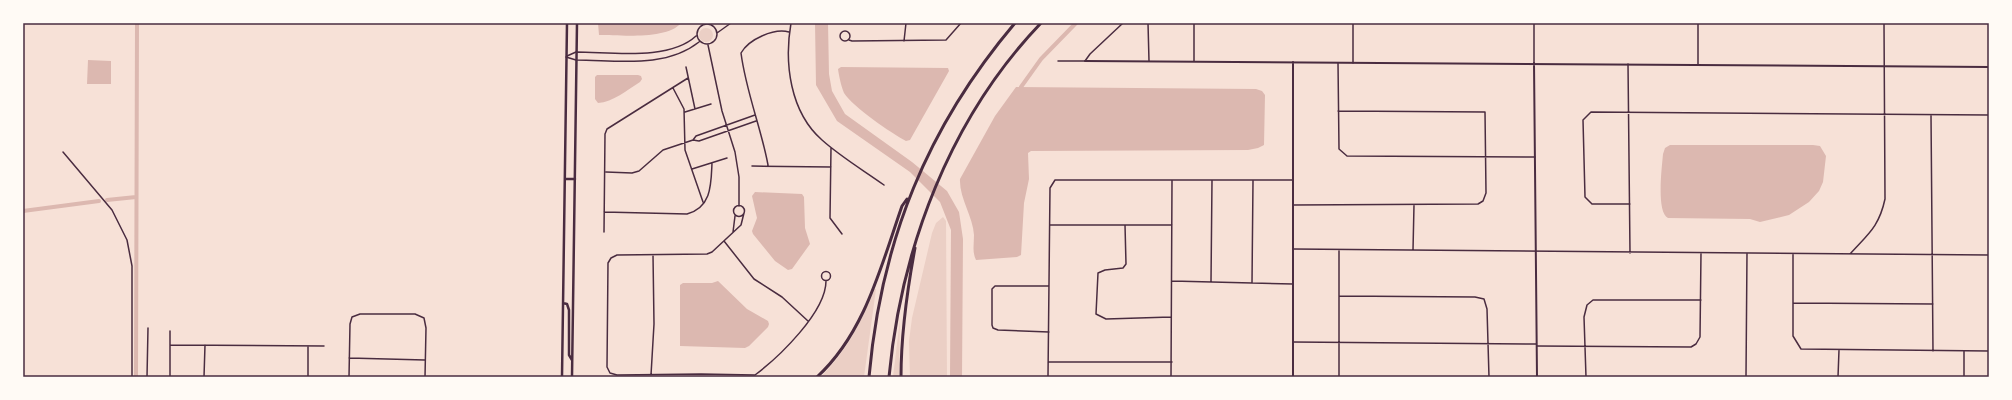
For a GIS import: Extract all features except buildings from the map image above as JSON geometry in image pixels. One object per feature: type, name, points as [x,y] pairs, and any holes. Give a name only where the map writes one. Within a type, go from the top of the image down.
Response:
[{"type":"highway","points":[[869,377],[873,335],[881,292],[891,253],[910,194],[926,160],[973,76],[1015,23]]},
{"type":"highway","points":[[889,377],[900,298],[917,235],[942,171],[968,122],[990,86],[1041,23]]},
{"type":"highway","points":[[817,377],[841,351],[868,303],[902,206],[910,194]]},
{"type":"highway","points":[[901,377],[901,337],[904,306],[917,235]]},
{"type":"main road","points":[[562,377],[567,23]]},
{"type":"main road","points":[[572,377],[577,23]]},
{"type":"main road","points":[[565,179],[575,179]]},
{"type":"main road","points":[[563,303],[567,304],[569,310],[569,355],[573,361]]},
{"type":"street","points":[[712,26],[716,23]]},
{"type":"street","points":[[566,57],[576,60],[659,60],[679,55],[699,42],[708,44],[714,42],[717,33],[731,23]]},
{"type":"street","points":[[790,23],[790,72],[793,94],[798,107],[812,130],[831,148],[884,185]]},
{"type":"street","points":[[904,41],[906,23]]},
{"type":"street","points":[[849,40],[849,33],[846,31],[841,32],[840,36],[842,40],[904,41],[946,40],[961,23]]},
{"type":"street","points":[[1085,61],[1090,54],[1123,23]]},
{"type":"street","points":[[1148,23],[1149,61]]},
{"type":"street","points":[[1194,23],[1194,61]]},
{"type":"street","points":[[1353,23],[1353,63]]},
{"type":"street","points":[[1534,23],[1537,377]]},
{"type":"street","points":[[1698,23],[1698,64]]},
{"type":"street","points":[[1850,254],[1876,227],[1882,216],[1885,200],[1884,23]]},
{"type":"street","points":[[566,57],[576,52],[658,52],[680,46],[696,36],[698,29],[704,24],[712,26],[717,33]]},
{"type":"street","points":[[768,165],[756,121],[741,53],[744,48],[765,35],[781,31],[789,32]]},
{"type":"street","points":[[696,36],[699,42]]},
{"type":"street","points":[[708,44],[726,125],[737,162],[739,206]]},
{"type":"street","points":[[1058,61],[1989,67]]},
{"type":"street","points":[[1292,62],[1293,377]]},
{"type":"street","points":[[1338,63],[1339,150],[1347,156],[1535,157]]},
{"type":"street","points":[[1628,64],[1630,252]]},
{"type":"street","points":[[686,67],[694,109]]},
{"type":"street","points":[[604,232],[605,134],[607,129],[688,78]]},
{"type":"street","points":[[672,88],[684,109],[685,150],[703,202]]},
{"type":"street","points":[[684,112],[711,104]]},
{"type":"street","points":[[1293,205],[1478,204],[1483,201],[1486,193],[1485,112],[1338,111]]},
{"type":"street","points":[[1630,204],[1592,204],[1585,197],[1583,120],[1591,112],[1989,115]]},
{"type":"street","points":[[1931,114],[1933,351]]},
{"type":"street","points":[[605,172],[632,173],[639,171],[663,150],[693,140],[696,136],[755,115]]},
{"type":"street","points":[[693,140],[699,141],[756,121]]},
{"type":"street","points":[[831,148],[830,218],[842,234]]},
{"type":"street","points":[[63,152],[112,210],[127,240],[132,266],[132,377]]},
{"type":"street","points":[[692,169],[727,158]]},
{"type":"street","points":[[604,212],[687,214],[694,212],[708,197],[711,188],[712,163]]},
{"type":"street","points":[[752,166],[768,165],[831,167]]},
{"type":"street","points":[[1048,377],[1050,188],[1055,180],[1293,180]]},
{"type":"street","points":[[1211,282],[1212,180]]},
{"type":"street","points":[[1252,283],[1253,180]]},
{"type":"street","points":[[1172,181],[1172,377]]},
{"type":"street","points":[[1413,250],[1414,204]]},
{"type":"street","points":[[739,206],[744,208],[741,225],[712,252],[701,256],[617,255],[610,258],[608,263],[607,367],[610,373],[613,375],[755,375],[790,343],[808,321],[821,300],[826,281],[830,275],[825,272],[822,274],[821,278],[826,281]]},
{"type":"street","points":[[733,232],[735,215],[734,209],[739,206]]},
{"type":"street","points":[[735,215],[740,217],[744,213]]},
{"type":"street","points":[[1050,225],[1172,225]]},
{"type":"street","points":[[1125,225],[1126,264],[1123,268],[1105,270],[1098,273],[1096,314],[1106,319],[1172,318]]},
{"type":"street","points":[[724,241],[754,279],[782,297],[808,321]]},
{"type":"street","points":[[1293,250],[1989,255]]},
{"type":"street","points":[[1339,250],[1339,377]]},
{"type":"street","points":[[1293,342],[1691,347],[1696,344],[1700,337],[1701,253]]},
{"type":"street","points":[[1746,377],[1747,253]]},
{"type":"street","points":[[1793,254],[1793,336],[1800,349],[1989,351]]},
{"type":"street","points":[[651,375],[654,318],[653,255]]},
{"type":"street","points":[[1172,281],[1293,284]]},
{"type":"street","points":[[1048,332],[994,328],[992,289],[995,286],[1049,286]]},
{"type":"street","points":[[1339,296],[1474,297],[1484,299],[1487,309],[1489,377]]},
{"type":"street","points":[[1586,377],[1584,317],[1586,305],[1593,300],[1701,300]]},
{"type":"street","points":[[1793,303],[1933,304]]},
{"type":"street","points":[[349,377],[350,324],[352,317],[357,314],[415,314],[424,318],[426,328],[425,377]]},
{"type":"street","points":[[147,377],[148,328]]},
{"type":"street","points":[[170,331],[170,377]]},
{"type":"street","points":[[170,345],[324,346]]},
{"type":"street","points":[[204,377],[205,345]]},
{"type":"street","points":[[308,346],[308,377]]},
{"type":"street","points":[[1838,377],[1839,350]]},
{"type":"street","points":[[1964,351],[1964,377]]},
{"type":"street","points":[[349,358],[425,360]]},
{"type":"street","points":[[1048,362],[1172,362]]},
{"type":"shaded area","points":[[598,23],[681,23],[665,32],[630,36],[599,35]]},
{"type":"shaded area","points":[[815,23],[828,23],[829,74],[832,91],[845,114],[912,162],[947,191],[959,212],[963,239],[962,377],[950,377],[951,230],[940,202],[910,172],[837,121],[816,85]]},
{"type":"shaded area","points":[[703,28],[709,28],[713,32],[713,38],[709,42],[703,42],[699,38],[699,32]]},
{"type":"shaded area","points":[[88,60],[111,61],[111,84],[87,84]]},
{"type":"shaded area","points":[[841,67],[948,68],[949,71],[910,140],[906,141],[873,119],[849,99],[844,93],[840,81],[838,69]]},
{"type":"shaded area","points":[[597,75],[638,75],[641,76],[642,79],[640,82],[614,98],[598,103],[595,99],[595,77]]},
{"type":"shaded area","points":[[1016,87],[1256,89],[1262,91],[1265,95],[1264,145],[1248,150],[1031,151],[1028,153],[1029,179],[1024,203],[1021,255],[1017,257],[976,260],[973,228],[960,186],[960,179],[995,116]]},
{"type":"shaded area","points":[[1670,145],[1820,146],[1826,156],[1823,182],[1819,191],[1809,202],[1789,215],[1760,222],[1750,219],[1668,218],[1664,214],[1662,207],[1661,178],[1663,154],[1665,148]]},
{"type":"shaded area","points":[[755,192],[802,194],[804,197],[805,228],[810,244],[792,269],[788,270],[775,261],[753,234],[752,231],[757,218],[752,196]]},
{"type":"shaded area","points":[[943,217],[946,221],[947,377],[910,377],[909,341],[912,318],[932,233],[936,223]]},
{"type":"shaded area","points":[[718,281],[747,309],[768,321],[768,327],[749,346],[745,348],[680,346],[680,285],[683,283],[712,283]]},
{"type":"shaded area","points":[[874,289],[876,289],[864,377],[821,377],[846,346],[859,324]]},
{"type":"shaded area","points":[[900,319],[899,377],[893,377]]},
{"type":"waterway","points":[[136,377],[137,23]]},
{"type":"waterway","points":[[1021,87],[1041,59],[1076,23]]},
{"type":"waterway","points":[[107,200],[136,197]]},
{"type":"waterway","points":[[23,211],[99,201]]}]
